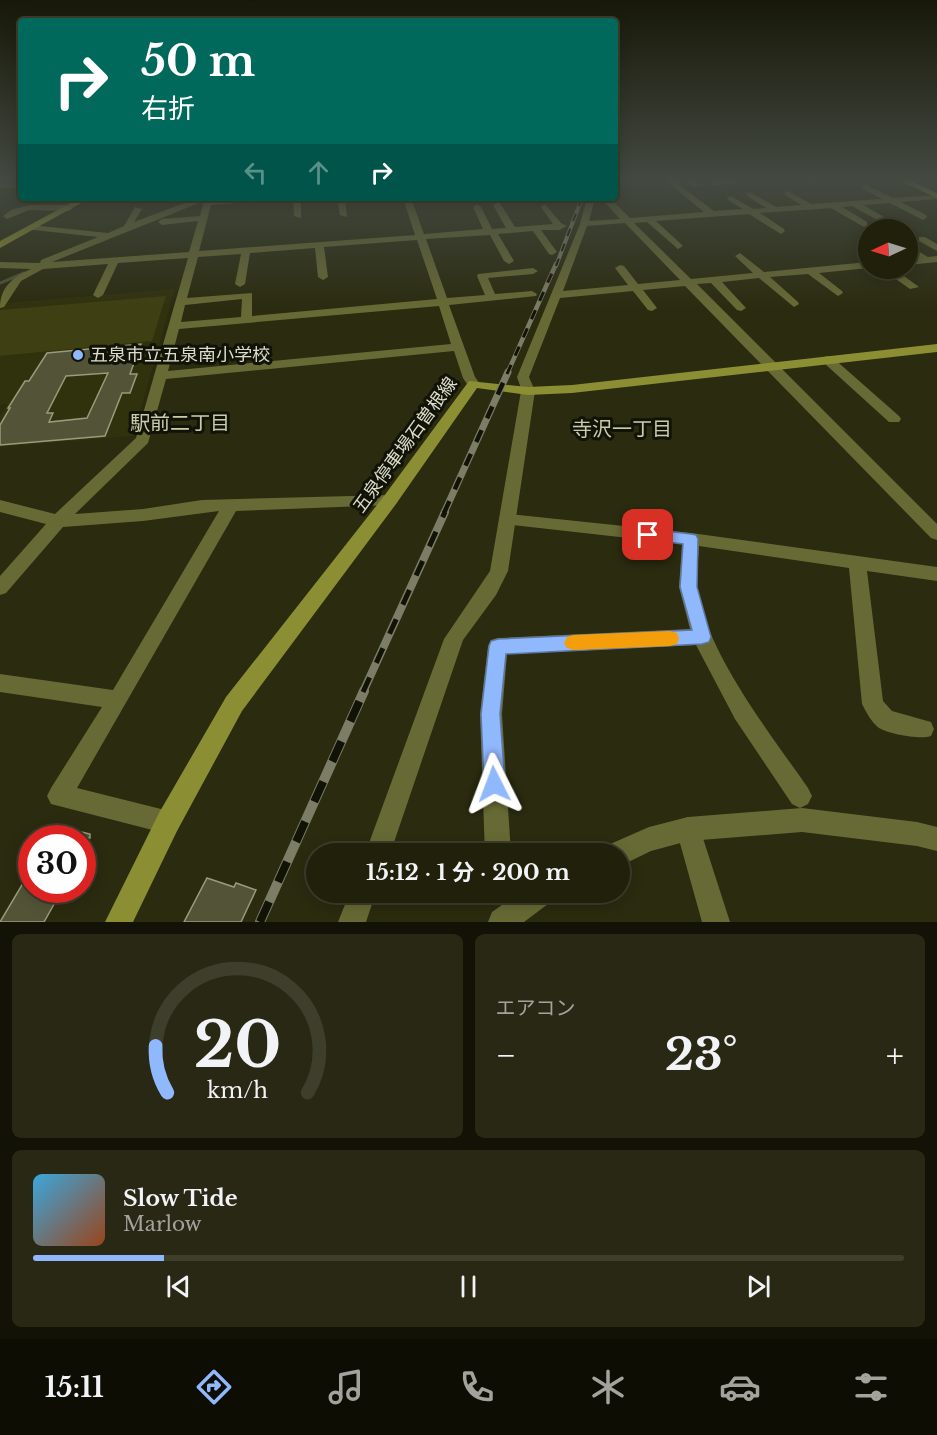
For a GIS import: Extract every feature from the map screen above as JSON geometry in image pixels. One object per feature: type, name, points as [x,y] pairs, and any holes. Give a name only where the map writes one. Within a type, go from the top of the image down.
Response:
[{"type":"main road","points":[[2,242],[39,224]]},
{"type":"main road","name":"五泉停車場石曽根線","points":[[119,922],[168,822],[234,704],[390,500],[474,384],[528,391],[572,389],[937,348]]},
{"type":"street","points":[[32,267],[137,224]]},
{"type":"street","points":[[0,588],[58,521],[143,440],[203,224]]},
{"type":"street","points":[[416,224],[469,378],[474,384]]},
{"type":"street","points":[[486,224],[509,261]]},
{"type":"street","points":[[509,224],[513,231]]},
{"type":"street","points":[[0,265],[32,267],[114,261],[491,233],[561,226],[559,224]]},
{"type":"street","points":[[381,843],[454,639],[466,618],[489,591],[499,571],[528,391],[523,376],[584,224]]},
{"type":"street","points":[[628,224],[937,534]]},
{"type":"street","points":[[654,224],[678,246]]},
{"type":"street","points":[[770,224],[781,231]]},
{"type":"street","points":[[34,227],[108,236]]},
{"type":"street","points":[[536,229],[552,252]]},
{"type":"street","points":[[922,239],[937,248]]},
{"type":"street","points":[[319,245],[323,278]]},
{"type":"street","points":[[240,284],[246,251]]},
{"type":"street","points":[[918,253],[932,259]]},
{"type":"street","points":[[740,256],[794,303]]},
{"type":"street","points":[[98,295],[114,261]]},
{"type":"street","points":[[5,278],[17,279],[44,266]]},
{"type":"street","points":[[554,295],[858,266]]},
{"type":"street","points":[[620,268],[652,308]]},
{"type":"street","points":[[810,270],[838,293]]},
{"type":"street","points":[[491,297],[482,276],[533,272]]},
{"type":"street","points":[[0,305],[17,279]]},
{"type":"street","points":[[713,279],[741,308]]},
{"type":"street","points":[[902,279],[914,287]]},
{"type":"street","points":[[174,326],[532,294]]},
{"type":"street","points":[[181,302],[248,295],[246,319]]},
{"type":"street","points":[[159,376],[459,347]]},
{"type":"street","points":[[828,360],[894,419]]},
{"type":"street","points":[[0,506],[58,521],[143,515],[202,506],[390,500]]},
{"type":"street","points":[[168,822],[59,796],[118,700],[231,505]]},
{"type":"street","points":[[509,520],[691,539],[937,574]]},
{"type":"street","points":[[691,539],[688,587],[702,637],[743,712],[800,796]]},
{"type":"street","points":[[857,564],[873,704],[885,720],[923,729]]},
{"type":"street","points":[[497,843],[491,714],[498,646],[702,637]]},
{"type":"street","points":[[0,683],[118,700]]},
{"type":"street","points":[[630,848],[649,839],[688,829],[802,820],[917,834],[937,839]]},
{"type":"street","points":[[688,829],[716,922]]},
{"type":"street","points":[[352,922],[359,903]]},
{"type":"street","points":[[502,922],[528,903]]},
{"type":"shaded area","name":"五泉市立五泉南小学校","points":[[175,289],[133,436],[0,447],[0,415],[7,404],[0,405],[0,307],[5,303]]},
{"type":"shaded area","points":[[166,296],[152,341],[0,356],[0,310]]},
{"type":"building","points":[[141,344],[130,374],[137,374],[130,393],[122,393],[105,436],[0,445],[0,425],[10,408],[8,408],[47,353]],"holes":[[[108,373],[87,418],[49,422],[53,413],[47,413],[66,376]]]},
{"type":"building","points":[[207,878],[234,887],[236,883],[256,890],[241,922],[184,922]]},
{"type":"building","points":[[18,892],[18,903],[55,903],[44,922],[0,922]]},
{"type":"waterway","points":[[0,283],[24,273]]},
{"type":"railway","points":[[556,266],[572,224]]},
{"type":"railway","points":[[507,374],[556,264]]},
{"type":"railway","points":[[444,513],[508,372]]},
{"type":"railway","points":[[363,692],[445,512]]},
{"type":"railway","points":[[260,922],[364,691]]},
{"type":"slow traffic","points":[[573,643],[670,638]]},
{"type":"place","name":"五泉市立五泉南小学校","points":[[78,355]]},
{"type":"district","name":"駅前二丁目","points":[[180,423]]},
{"type":"district","name":"寺沢一丁目","points":[[622,429]]},
{"type":"route","points":[[494,784],[491,714],[498,646],[702,637],[688,587],[691,539],[648,535]]}]
